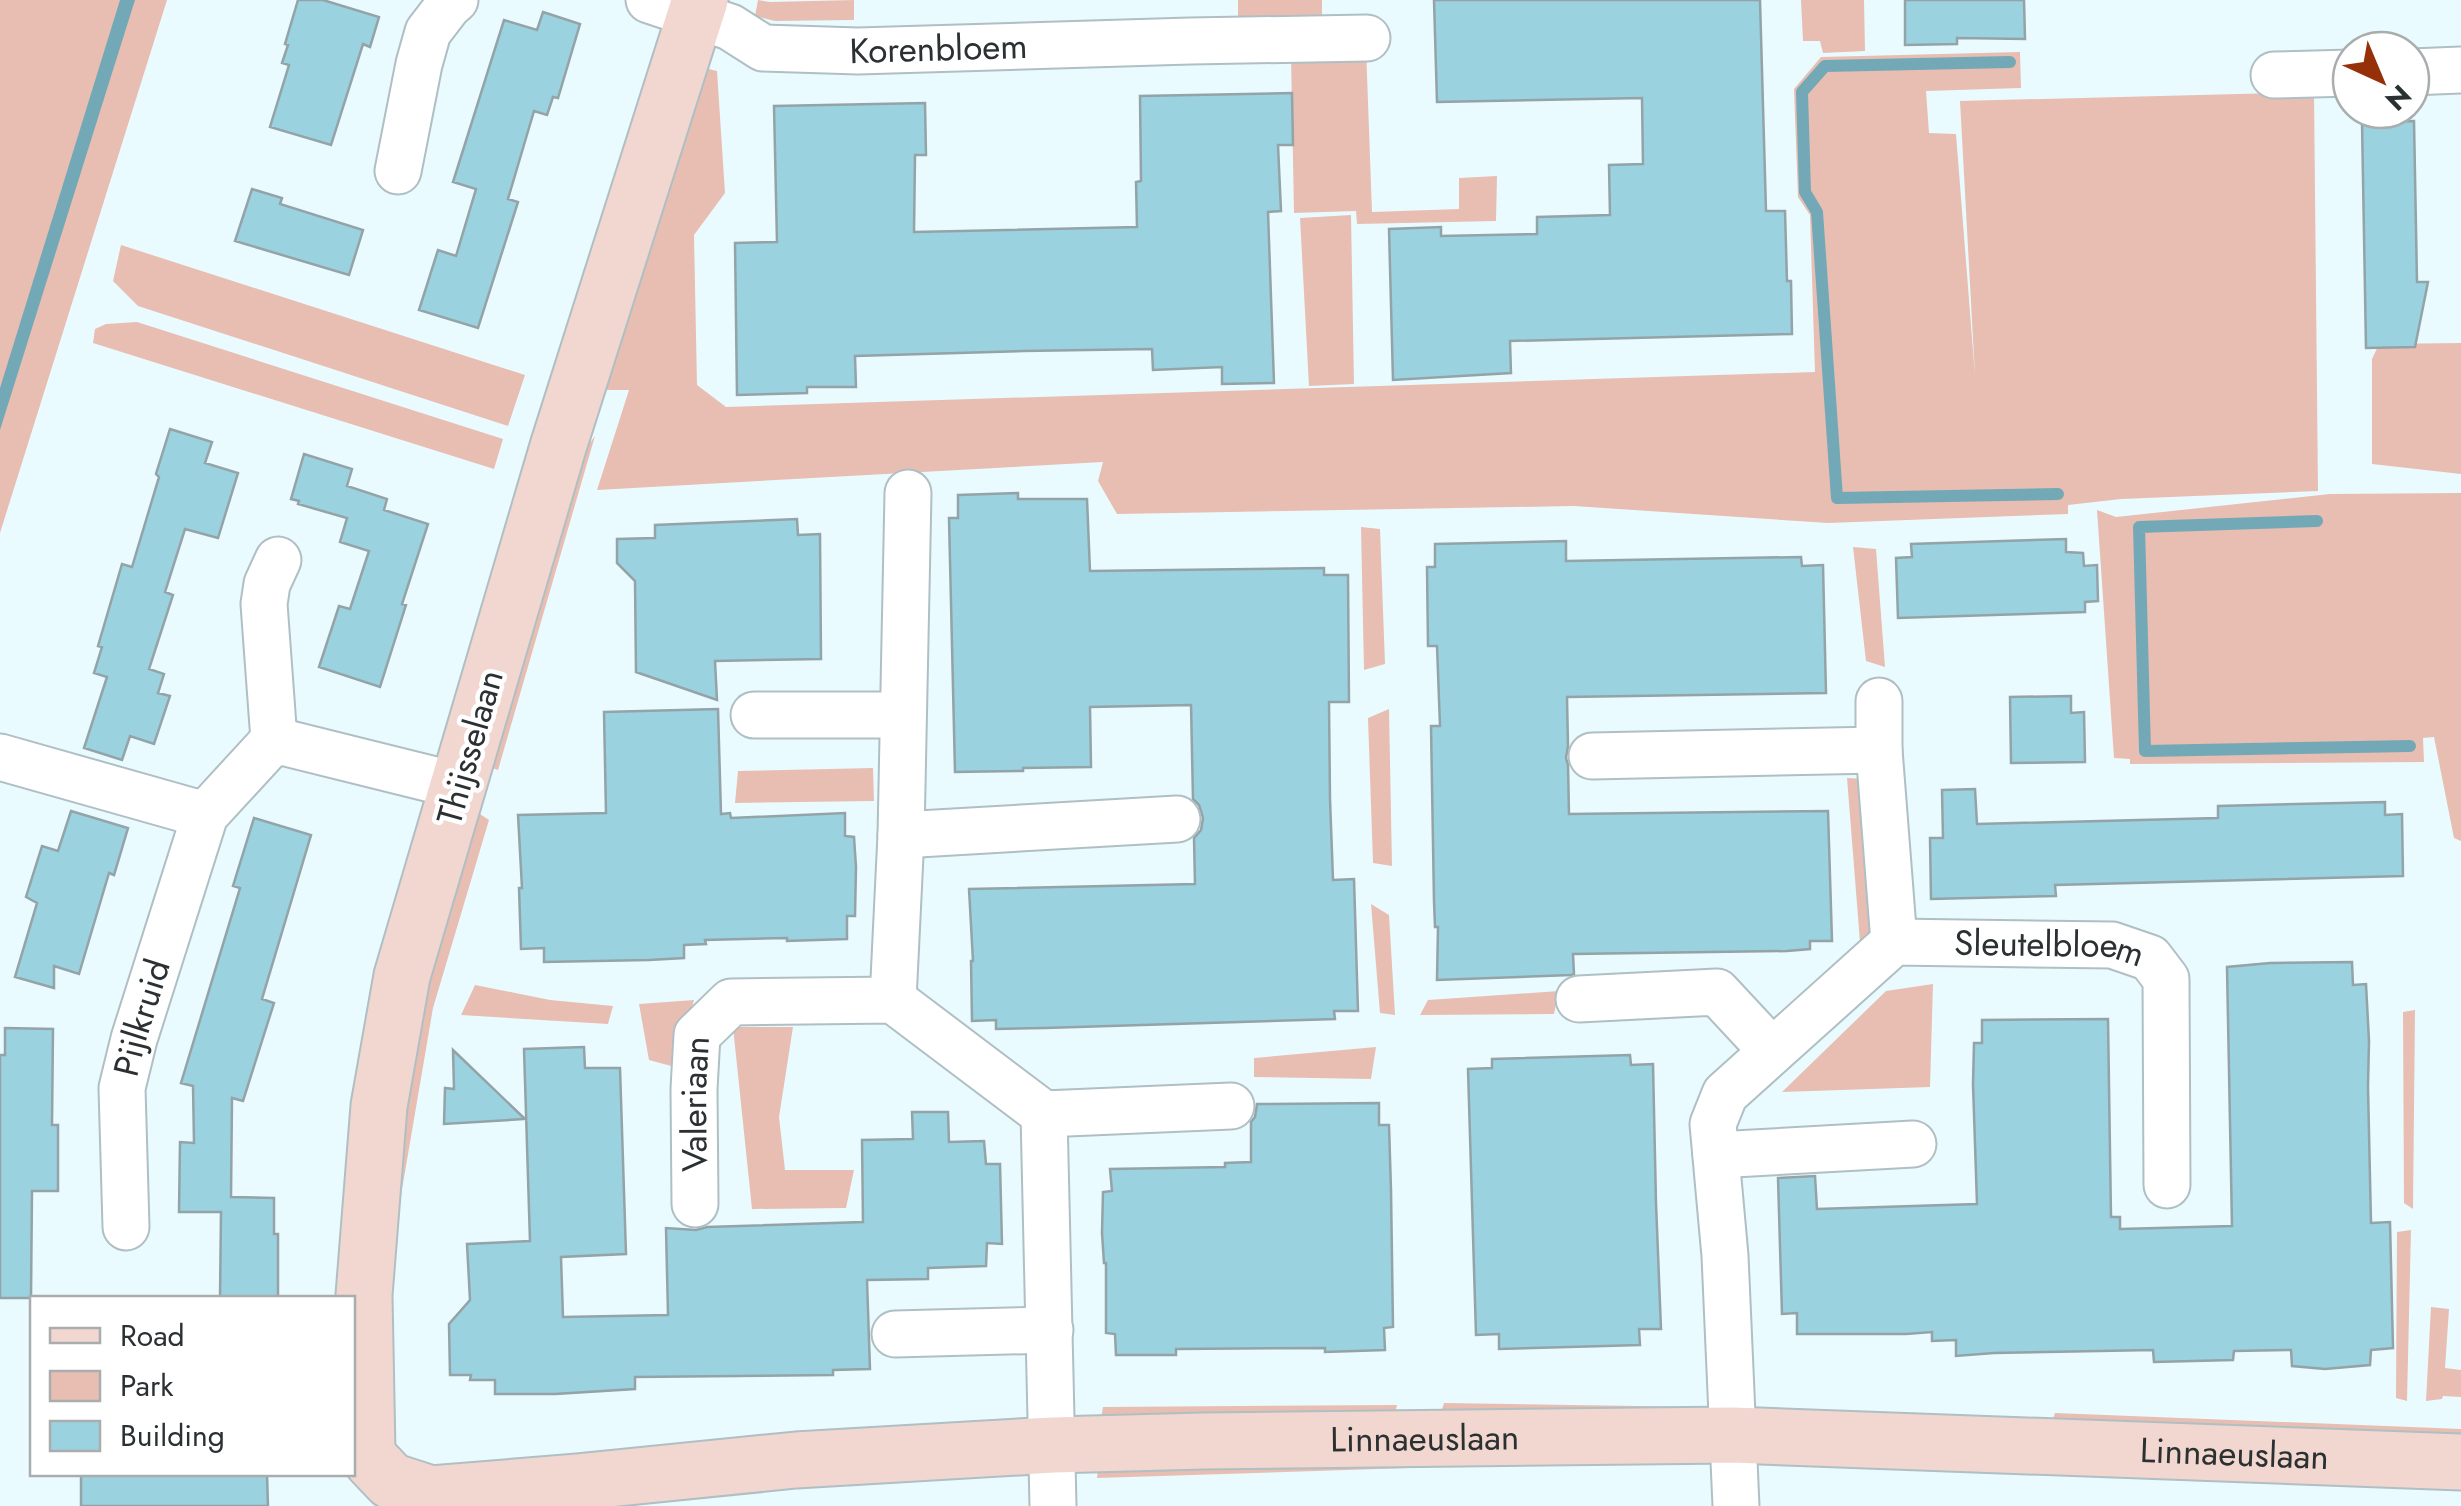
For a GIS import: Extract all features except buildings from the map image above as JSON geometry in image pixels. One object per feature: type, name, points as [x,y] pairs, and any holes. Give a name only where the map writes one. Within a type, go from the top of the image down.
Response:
[{"type":"street","points":[[398,171],[428,32],[455,0]]},
{"type":"street","name":"Korenbloem","points":[[681,5],[730,27],[763,48],[858,51],[1190,20],[1367,38]]},
{"type":"street","name":"Thijsselaan","points":[[386,1494],[368,1452],[364,1295],[379,1106],[402,976],[564,429],[681,5]]},
{"type":"street","points":[[2431,71],[2461,70]]},
{"type":"street","points":[[2274,75],[2331,74]]},
{"type":"street","points":[[908,492],[901,835],[893,1000],[1044,1114],[1230,1106]]},
{"type":"street","points":[[278,560],[264,604],[274,740],[458,786]]},
{"type":"street","points":[[1736,1506],[1726,1256],[1713,1124],[1725,1094],[1894,942],[1878,701]]},
{"type":"street","points":[[754,715],[904,716]]},
{"type":"street","name":"Pijlkruid","points":[[126,1227],[122,1088],[134,1039],[205,815],[274,740]]},
{"type":"street","points":[[1592,756],[1879,750]]},
{"type":"street","points":[[0,757],[205,815]]},
{"type":"street","points":[[901,835],[1176,819]]},
{"type":"street","name":"Sleutelbloem","points":[[1894,942],[2112,945],[2150,958],[2166,979],[2167,1185]]},
{"type":"street","points":[[1580,999],[1717,992],[1772,1050]]},
{"type":"street","name":"Valeriaan","points":[[695,1204],[697,1035],[731,1002],[893,1000]]},
{"type":"street","points":[[1044,1114],[1053,1506]]},
{"type":"street","points":[[1716,1155],[1913,1144]]},
{"type":"street","points":[[895,1334],[1050,1330]]},
{"type":"street","name":"Linnaeuslaan","points":[[386,1494],[578,1482],[796,1460],[1203,1441],[1734,1435],[2461,1462]]},
{"type":"green space","points":[[0,0],[167,0],[0,533]]},
{"type":"green space","points":[[758,0],[854,0],[854,20],[775,21],[755,16]]},
{"type":"green space","points":[[1238,0],[1322,0],[1322,20],[1238,23]]},
{"type":"green space","points":[[1801,0],[1864,0],[1865,51],[1823,53],[1820,41],[1803,41]]},
{"type":"green space","points":[[1366,47],[1372,212],[1459,209],[1459,178],[1497,176],[1496,221],[1357,224],[1356,211],[1294,213],[1291,56]]},
{"type":"green space","points":[[2020,52],[2021,88],[1926,91],[1929,133],[1956,134],[1975,376],[1960,101],[2314,92],[2318,491],[2121,499],[2068,505],[2068,514],[1828,523],[1574,506],[1117,514],[1098,481],[1103,462],[597,490],[629,390],[604,390],[705,68],[717,71],[725,193],[694,235],[697,385],[726,407],[1815,372],[1810,215],[1798,197],[1794,89],[1821,57]]},
{"type":"green space","points":[[1351,215],[1354,384],[1309,386],[1300,218]]},
{"type":"green space","points":[[121,245],[525,375],[508,426],[138,306],[113,281]]},
{"type":"green space","points":[[137,322],[503,439],[494,469],[93,343],[95,329],[106,324]]},
{"type":"green space","points":[[2461,343],[2461,474],[2372,464],[2372,359],[2379,344]]},
{"type":"green space","points":[[595,436],[498,770],[483,765],[573,466]]},
{"type":"green space","points":[[2461,493],[2461,841],[2454,838],[2434,737],[2423,738],[2424,762],[2130,764],[2130,759],[2114,758],[2097,510],[2116,517],[2330,494]]},
{"type":"green space","points":[[1361,527],[1380,529],[1385,664],[1364,670]]},
{"type":"green space","points":[[1853,547],[1876,549],[1885,667],[1866,661]]},
{"type":"green space","points":[[1389,709],[1392,866],[1373,863],[1368,718]]},
{"type":"green space","points":[[873,768],[874,801],[735,803],[738,771]]},
{"type":"green space","points":[[1847,778],[1866,779],[1877,937],[1860,942]]},
{"type":"green space","points":[[471,808],[489,820],[433,1008],[399,1207],[387,1202],[412,1029]]},
{"type":"green space","points":[[1371,904],[1389,915],[1395,1015],[1380,1013]]},
{"type":"green space","points":[[1933,984],[1930,1087],[1782,1092],[1886,991]]},
{"type":"green space","points":[[475,985],[550,1000],[613,1006],[608,1024],[461,1015]]},
{"type":"green space","points":[[1559,991],[1554,1014],[1420,1015],[1428,1000]]},
{"type":"green space","points":[[694,1000],[675,1067],[649,1060],[639,1004]]},
{"type":"green space","points":[[2415,1010],[2413,1209],[2404,1203],[2403,1012]]},
{"type":"green space","points":[[733,1027],[793,1027],[779,1117],[785,1170],[854,1170],[846,1208],[752,1209]]},
{"type":"green space","points":[[1376,1047],[1371,1079],[1254,1077],[1254,1058]]},
{"type":"green space","points":[[2411,1230],[2407,1401],[2396,1398],[2397,1232]]},
{"type":"green space","points":[[2431,1307],[2449,1309],[2445,1368],[2461,1370],[2461,1397],[2443,1396],[2426,1401]]},
{"type":"green space","points":[[1444,1403],[1703,1407],[1701,1418],[1438,1422]]},
{"type":"green space","points":[[1397,1405],[1394,1419],[1099,1431],[1103,1407]]},
{"type":"green space","points":[[2055,1413],[2461,1429],[2461,1450],[2049,1430]]},
{"type":"green space","points":[[1406,1449],[1409,1468],[1097,1478],[1100,1451]]},
{"type":"water","points":[[120,0],[135,0],[0,430],[0,388]]},
{"type":"waterway","points":[[2010,62],[1825,66],[1802,92],[1805,192],[1817,212],[1837,498],[2058,494]]},
{"type":"waterway","points":[[2317,521],[2139,527],[2145,751],[2410,746]]}]
